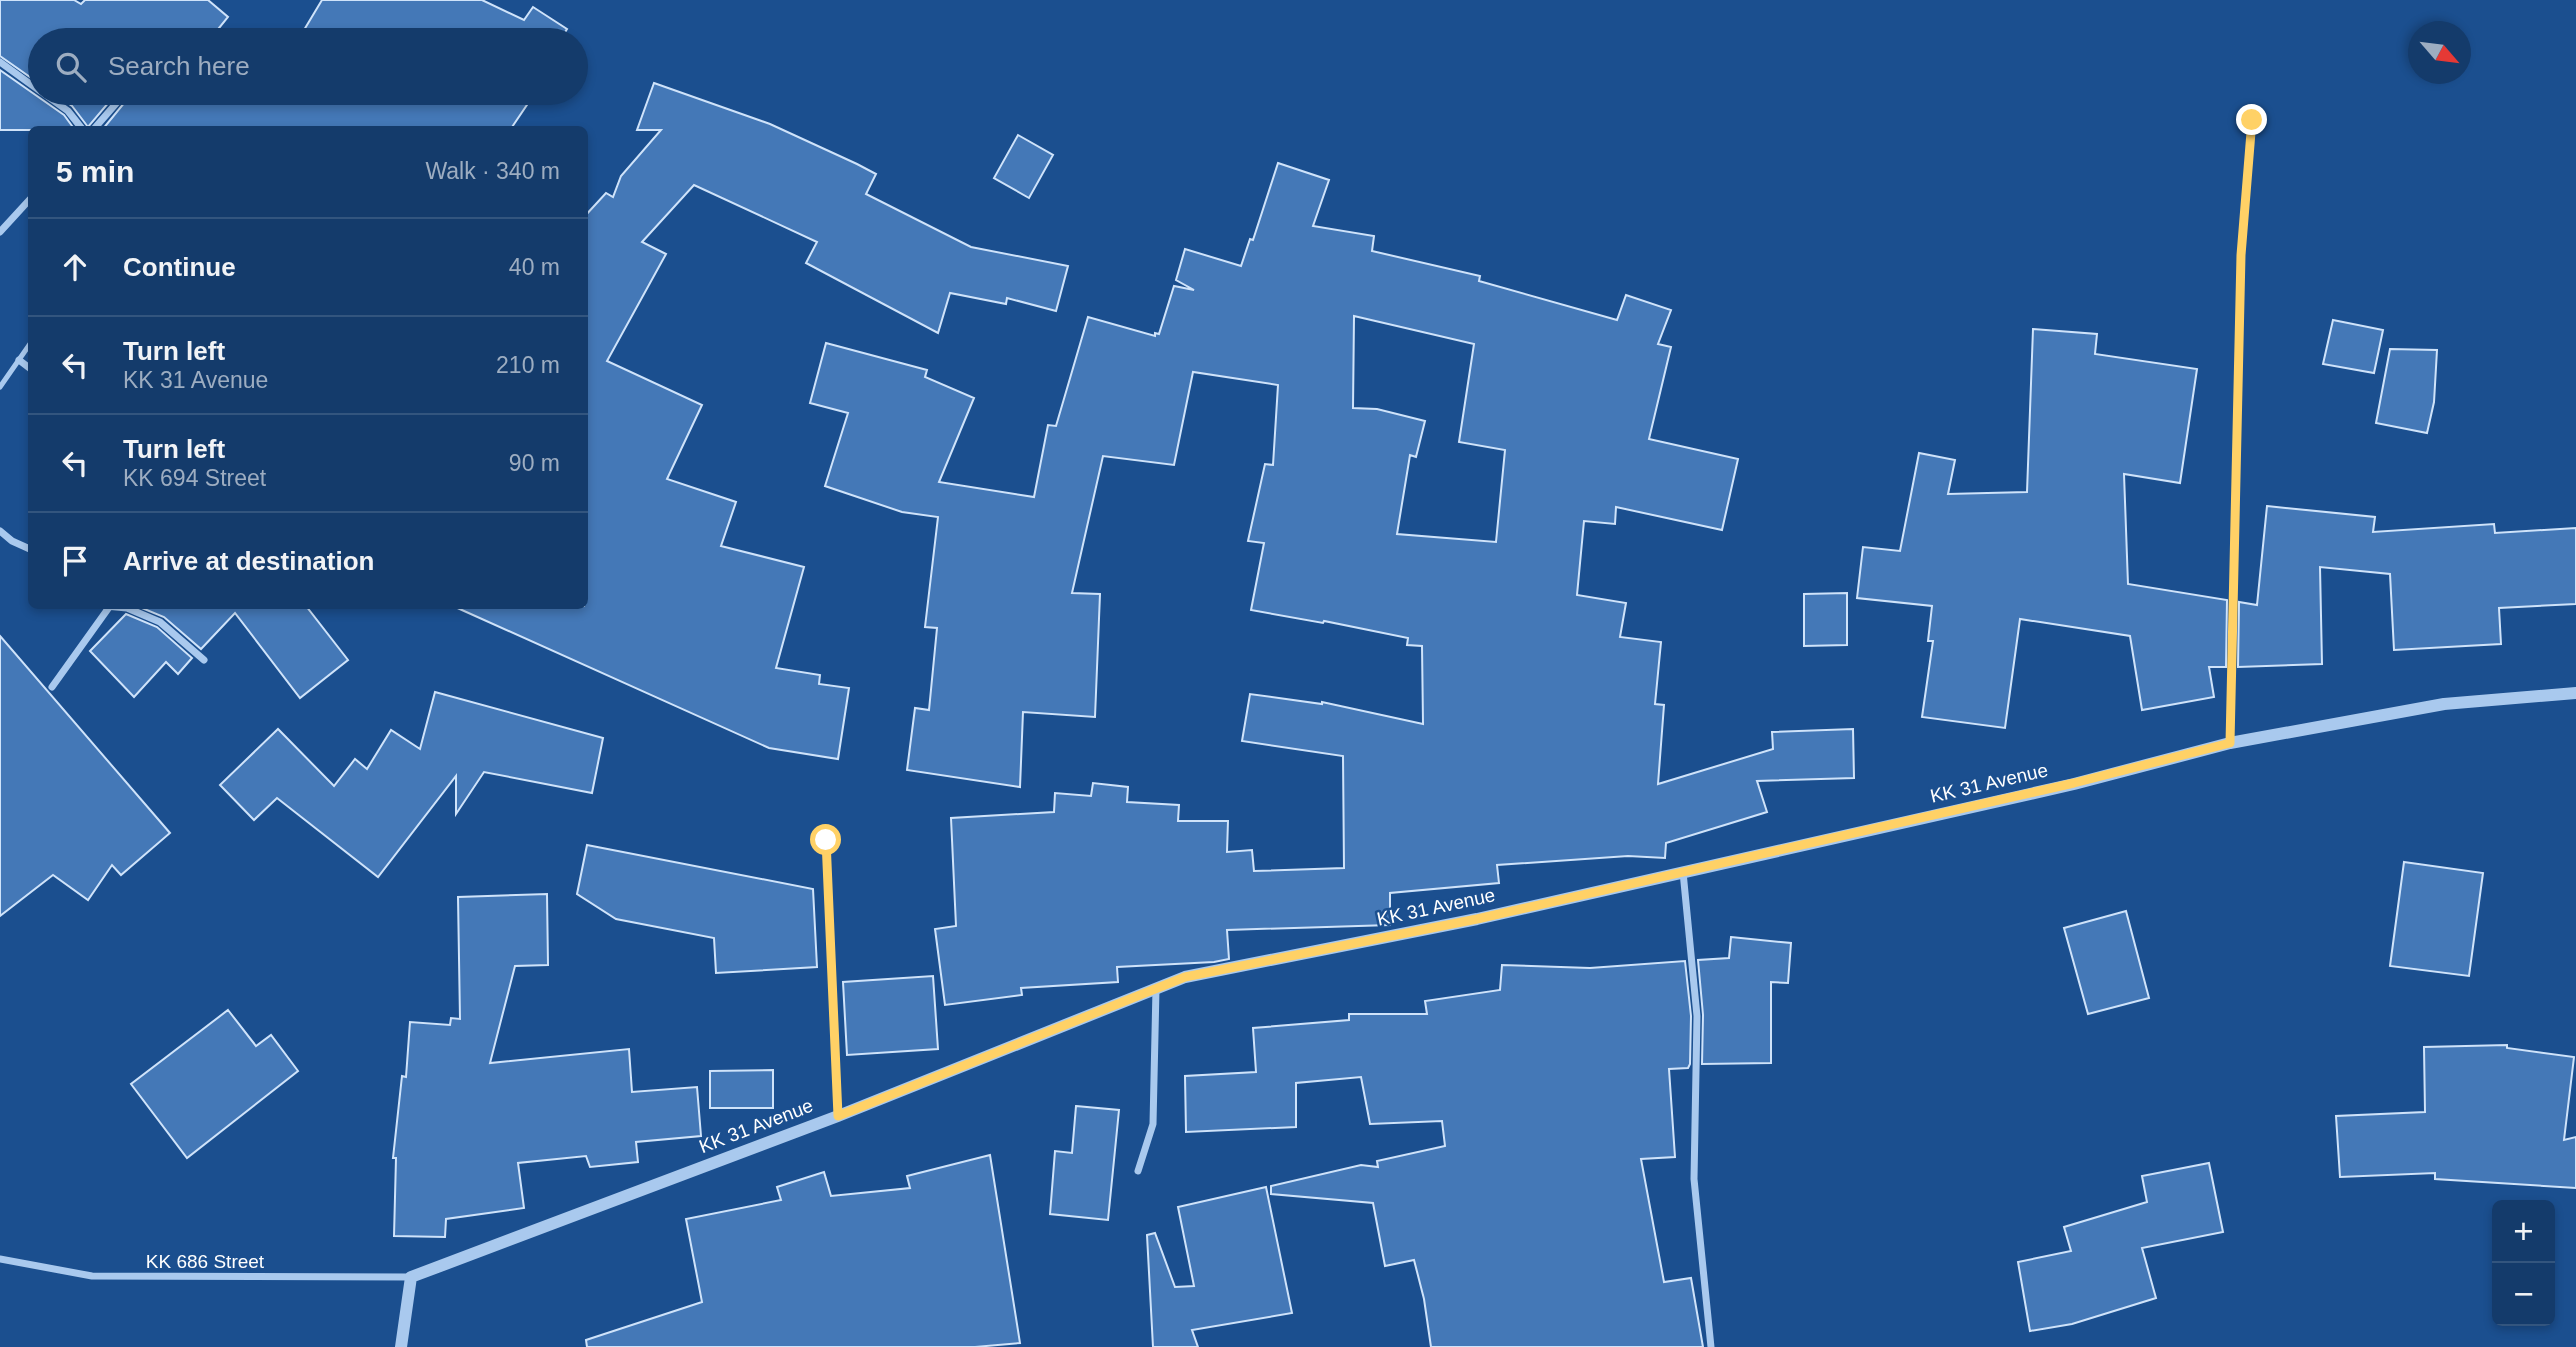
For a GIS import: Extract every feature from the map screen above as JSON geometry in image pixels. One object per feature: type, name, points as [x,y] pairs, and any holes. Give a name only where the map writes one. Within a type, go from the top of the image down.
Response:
[{"type":"street","points":[[0,62],[28,82]]},
{"type":"street","points":[[59,105],[80,126]]},
{"type":"street","points":[[96,126],[115,105]]},
{"type":"street","points":[[2230,743],[2241,255],[2252,120]]},
{"type":"street","points":[[0,232],[28,201]]},
{"type":"street","points":[[19,360],[28,367]]},
{"type":"street","points":[[0,531],[12,541],[28,548]]},
{"type":"street","points":[[52,687],[106,609]]},
{"type":"street","points":[[129,609],[160,622],[204,660]]},
{"type":"street","name":"KK 31 Avenue","points":[[411,1278],[838,1116],[1185,977],[1477,919],[2074,783],[2230,743],[2444,704],[2576,693]]},
{"type":"street","points":[[826,840],[838,1116]]},
{"type":"street","points":[[1683,872],[1698,1016],[1694,1179],[1711,1347]]},
{"type":"street","points":[[1138,1171],[1153,1124],[1156,989]]},
{"type":"street","name":"KK 686 Street","points":[[0,1259],[92,1276],[411,1278]]},
{"type":"street","points":[[401,1347],[411,1278]]},
{"type":"lane","points":[[0,387],[28,347]]},
{"type":"building","points":[[0,0],[74,0],[81,4],[85,0],[208,0],[228,17],[219,28],[28,28],[28,76],[0,56]]},
{"type":"building","points":[[322,0],[482,0],[524,20],[533,7],[565,28],[305,28]]},
{"type":"building","points":[[0,70],[28,90],[28,105],[50,105],[64,115],[72,126],[28,126],[28,130],[0,130]]},
{"type":"building","points":[[654,83],[770,124],[857,164],[876,174],[866,194],[971,247],[1068,266],[1056,311],[1007,298],[1006,304],[950,293],[938,333],[806,263],[817,242],[694,185],[642,242],[666,254],[607,361],[702,405],[667,479],[736,502],[721,546],[804,567],[776,668],[820,675],[819,684],[849,688],[838,759],[769,748],[460,609],[588,609],[588,213],[606,193],[613,197],[621,176],[661,130],[637,130]]},
{"type":"building","points":[[71,105],[107,105],[89,126]]},
{"type":"building","points":[[123,105],[527,105],[513,126],[105,126]]},
{"type":"building","points":[[1018,135],[1053,155],[1029,198],[994,178]]},
{"type":"building","points":[[1278,163],[1329,180],[1313,226],[1374,236],[1372,251],[1480,276],[1479,281],[1617,320],[1626,295],[1671,310],[1658,344],[1671,347],[1649,439],[1738,459],[1722,530],[1616,507],[1615,524],[1584,521],[1577,595],[1626,603],[1620,637],[1661,642],[1655,704],[1664,705],[1658,784],[1773,749],[1772,732],[1853,729],[1854,778],[1757,781],[1767,812],[1666,843],[1665,858],[1628,856],[1497,865],[1499,883],[1390,893],[1390,925],[1227,930],[1229,959],[1117,967],[1118,982],[1021,988],[1022,995],[945,1005],[935,929],[956,926],[951,818],[1054,812],[1055,793],[1091,796],[1093,783],[1128,787],[1127,802],[1179,805],[1178,821],[1228,821],[1227,852],[1252,850],[1254,871],[1344,868],[1343,756],[1242,741],[1250,694],[1322,702],[1423,724],[1422,646],[1407,645],[1408,638],[1251,610],[1264,543],[1248,541],[1265,464],[1273,465],[1278,385],[1193,372],[1174,465],[1103,456],[1072,593],[1100,594],[1095,717],[1023,712],[1020,787],[907,770],[915,708],[929,710],[937,628],[925,627],[938,517],[902,512],[825,486],[848,413],[810,403],[826,343],[927,370],[925,377],[974,398],[939,482],[1034,497],[1048,425],[1056,426],[1088,317],[1155,336],[1155,333],[1159,334],[1174,286],[1194,290],[1176,280],[1185,249],[1241,266],[1250,239],[1253,240]],"holes":[[[1354,316],[1474,344],[1459,442],[1505,450],[1496,542],[1397,534],[1410,455],[1416,457],[1425,421],[1377,409],[1353,408]]]},
{"type":"building","points":[[2333,320],[2383,330],[2374,373],[2323,364]]},
{"type":"building","points":[[2033,329],[2097,334],[2095,354],[2197,369],[2180,483],[2124,474],[2128,584],[2227,600],[2226,667],[2209,667],[2214,697],[2142,710],[2130,636],[2020,619],[2005,728],[1922,717],[1933,641],[1928,641],[1932,606],[1857,598],[1863,547],[1900,551],[1919,453],[1955,460],[1948,494],[2027,492]]},
{"type":"building","points":[[2390,349],[2437,350],[2434,402],[2427,433],[2376,423]]},
{"type":"building","points":[[2267,506],[2375,517],[2373,532],[2494,524],[2495,533],[2576,528],[2576,604],[2499,608],[2501,644],[2394,650],[2390,574],[2320,567],[2322,664],[2238,667],[2239,602],[2257,605]]},
{"type":"building","points":[[1847,593],[1847,645],[1804,646],[1804,594]]},
{"type":"building","points":[[144,609],[308,609],[348,660],[300,698],[235,613],[201,649],[164,617]]},
{"type":"building","points":[[126,614],[157,627],[192,658],[178,674],[166,662],[134,697],[90,651]]},
{"type":"building","points":[[0,636],[170,833],[121,875],[112,865],[88,900],[53,875],[0,916]]},
{"type":"building","points":[[435,692],[603,738],[592,793],[484,772],[456,814],[456,776],[378,877],[277,798],[254,820],[220,785],[278,729],[334,786],[355,759],[367,769],[391,730],[420,749]]},
{"type":"building","points":[[587,845],[813,889],[817,967],[716,973],[714,938],[616,919],[577,894]]},
{"type":"building","points":[[2404,862],[2483,873],[2469,976],[2390,966]]},
{"type":"building","points":[[547,894],[548,965],[515,966],[490,1063],[629,1049],[632,1092],[697,1087],[701,1136],[636,1142],[638,1162],[590,1167],[586,1156],[518,1163],[524,1208],[446,1219],[445,1237],[394,1236],[396,1158],[393,1158],[402,1076],[406,1077],[410,1022],[450,1025],[451,1018],[460,1019],[458,897]]},
{"type":"building","points":[[2126,911],[2149,998],[2088,1014],[2064,928]]},
{"type":"building","points":[[1731,937],[1791,943],[1788,983],[1771,982],[1771,1063],[1702,1064],[1703,1015],[1698,960],[1729,958]]},
{"type":"building","points":[[1685,961],[1691,1016],[1690,1064],[1688,1068],[1669,1069],[1675,1157],[1641,1159],[1664,1282],[1691,1278],[1703,1347],[1431,1347],[1424,1299],[1414,1260],[1385,1266],[1373,1203],[1271,1194],[1271,1186],[1361,1165],[1378,1167],[1377,1161],[1445,1146],[1442,1121],[1370,1124],[1361,1077],[1296,1083],[1296,1127],[1186,1132],[1185,1076],[1256,1072],[1253,1028],[1349,1020],[1349,1014],[1427,1014],[1425,1001],[1500,990],[1502,965],[1590,968]]},
{"type":"building","points":[[933,976],[938,1049],[847,1055],[843,982]]},
{"type":"building","points":[[228,1010],[256,1046],[271,1035],[298,1071],[187,1158],[131,1084]]},
{"type":"building","points":[[2507,1045],[2507,1048],[2574,1057],[2564,1140],[2576,1137],[2576,1188],[2435,1179],[2435,1173],[2340,1177],[2336,1116],[2425,1112],[2424,1047]]},
{"type":"building","points":[[773,1070],[773,1108],[710,1108],[710,1071]]},
{"type":"building","points":[[1076,1106],[1119,1110],[1108,1220],[1050,1214],[1055,1151],[1072,1153]]},
{"type":"building","points":[[990,1155],[1020,1343],[975,1347],[587,1347],[586,1340],[702,1302],[686,1219],[781,1200],[777,1187],[824,1172],[831,1196],[910,1188],[907,1176]]},
{"type":"building","points":[[2209,1163],[2223,1232],[2142,1248],[2156,1298],[2072,1324],[2030,1331],[2018,1262],[2071,1251],[2064,1227],[2147,1202],[2142,1176]]},
{"type":"building","points":[[1266,1187],[1292,1313],[1192,1330],[1198,1347],[1153,1347],[1147,1235],[1155,1233],[1175,1287],[1194,1286],[1178,1207]]},
{"type":"route","points":[[826,840],[838,1116],[1185,977],[1477,919],[2074,783],[2230,743],[2241,255],[2252,120]]}]
